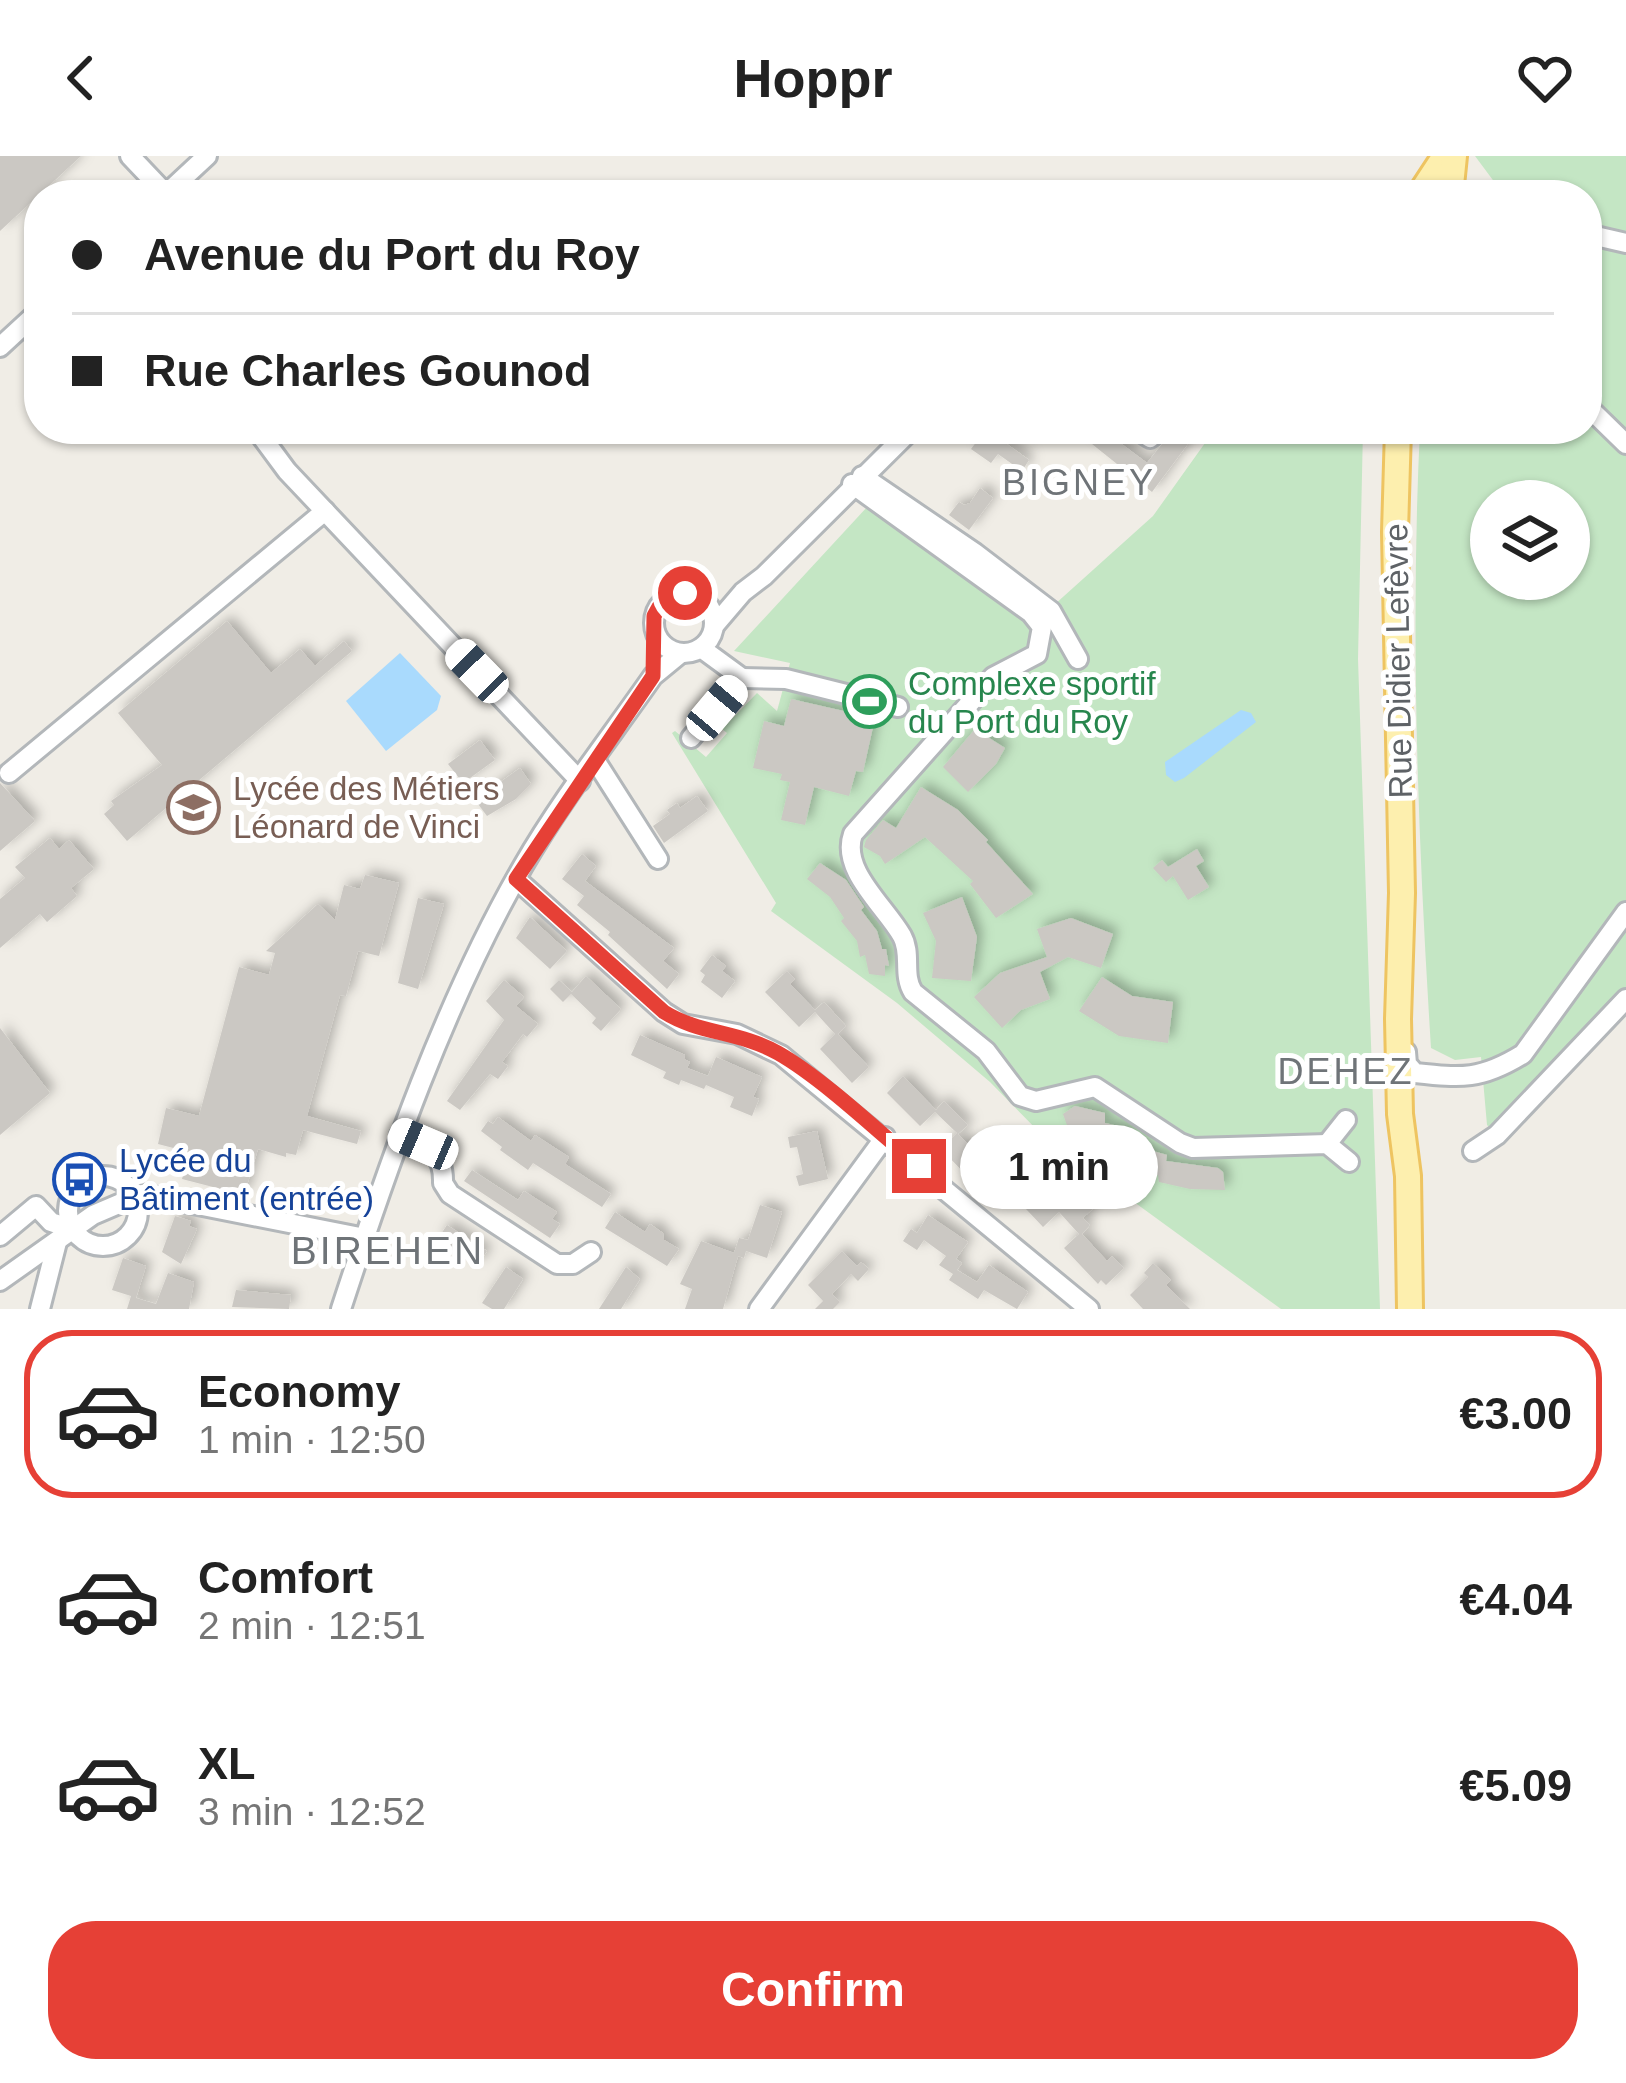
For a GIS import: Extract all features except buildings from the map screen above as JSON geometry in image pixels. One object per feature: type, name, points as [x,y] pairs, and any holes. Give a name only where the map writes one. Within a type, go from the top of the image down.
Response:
[{"type":"main road","points":[[1430,180],[1450,156]]},
{"type":"main road","name":"Rue Didier Lefèvre","points":[[1398,444],[1400,1114],[1408,1176]]},
{"type":"main road","name":"Rue Didier Lefèvre","points":[[1402,893],[1410,947],[1415,1073],[1408,1176],[1410,1309]]},
{"type":"street","points":[[130,156],[152,180]]},
{"type":"street","points":[[181,180],[207,156]]},
{"type":"street","points":[[0,347],[24,324]]},
{"type":"street","points":[[1602,421],[1626,444]]},
{"type":"street","points":[[267,444],[287,471],[580,781]]},
{"type":"street","points":[[340,1309],[400,1135],[516,879],[653,676],[691,651],[743,592],[897,444]]},
{"type":"street","points":[[857,480],[975,553],[1052,611],[1078,659]]},
{"type":"street","points":[[857,480],[1031,613],[1042,628],[1036,654],[993,677],[853,834],[854,866],[905,940],[907,974],[914,992],[986,1051],[1020,1096],[1036,1101],[1095,1087],[1193,1148],[1327,1144],[1349,1162]]},
{"type":"street","points":[[9,772],[325,511]]},
{"type":"street","points":[[653,676],[654,616],[666,599],[685,593],[704,601],[743,592]]},
{"type":"street","points":[[704,601],[714,626]]},
{"type":"street","points":[[657,637],[663,645],[691,651],[742,678],[785,680],[898,707]]},
{"type":"street","points":[[691,738],[742,678]]},
{"type":"street","points":[[595,760],[658,859]]},
{"type":"street","points":[[516,879],[664,1012],[683,1024],[737,1034],[781,1055],[1089,1309]]},
{"type":"street","points":[[1399,991],[1405,1002],[1407,1064],[1415,1073],[1466,1078],[1501,1067],[1523,1054],[1626,912]]},
{"type":"street","points":[[1473,1151],[1497,1136],[1626,999]]},
{"type":"street","points":[[1327,1144],[1346,1120]]},
{"type":"street","points":[[400,1135],[423,1144],[439,1158],[443,1184],[450,1194],[557,1264],[573,1264],[591,1252]]},
{"type":"street","points":[[759,1309],[885,1137]]},
{"type":"street","points":[[0,1237],[36,1206],[65,1236],[109,1246],[128,1236],[137,1217],[135,1196],[117,1179],[95,1176],[85,1180],[68,1208],[65,1236],[41,1301],[19,1282],[0,1282]]},
{"type":"street","points":[[0,1282],[65,1236],[135,1196],[160,1196],[365,1238]]},
{"type":"green space","points":[[1475,156],[1626,156],[1626,1010],[1501,1139],[1487,1125],[1481,1057],[1455,1060],[1431,1048],[1416,661],[1420,444],[1602,444],[1602,180],[1493,180]]},
{"type":"green space","points":[[1204,444],[1363,444],[1358,659],[1380,1309],[1281,1309],[1042,1135],[990,1082],[897,1003],[771,911],[776,903],[672,733],[706,757],[727,733],[722,729],[757,693],[777,711],[790,663],[734,651],[868,506],[1034,623],[1153,516]]},
{"type":"water","points":[[400,653],[441,696],[437,710],[386,751],[346,701]]},
{"type":"water","points":[[1241,710],[1251,713],[1256,722],[1184,778],[1175,782],[1166,775],[1165,762]]},
{"type":"place","name":"Complexe sportif du Port du Roy","points":[[869,702]]},
{"type":"place","name":"Lycée des Métiers Léonard de Vinci","points":[[194,807]]},
{"type":"place","name":"Lycée du Bâtiment (entrée)","points":[[80,1179]]},
{"type":"district","name":"BIGNEY","points":[[1079,482]]},
{"type":"district","name":"DEHEZ","points":[[1346,1071]]},
{"type":"district","name":"BIREHEN","points":[[388,1250]]},
{"type":"route","points":[[685,593],[675,594],[659,607],[654,616],[653,676],[516,879],[664,1012],[683,1024],[737,1034],[781,1055],[919,1166]]}]
